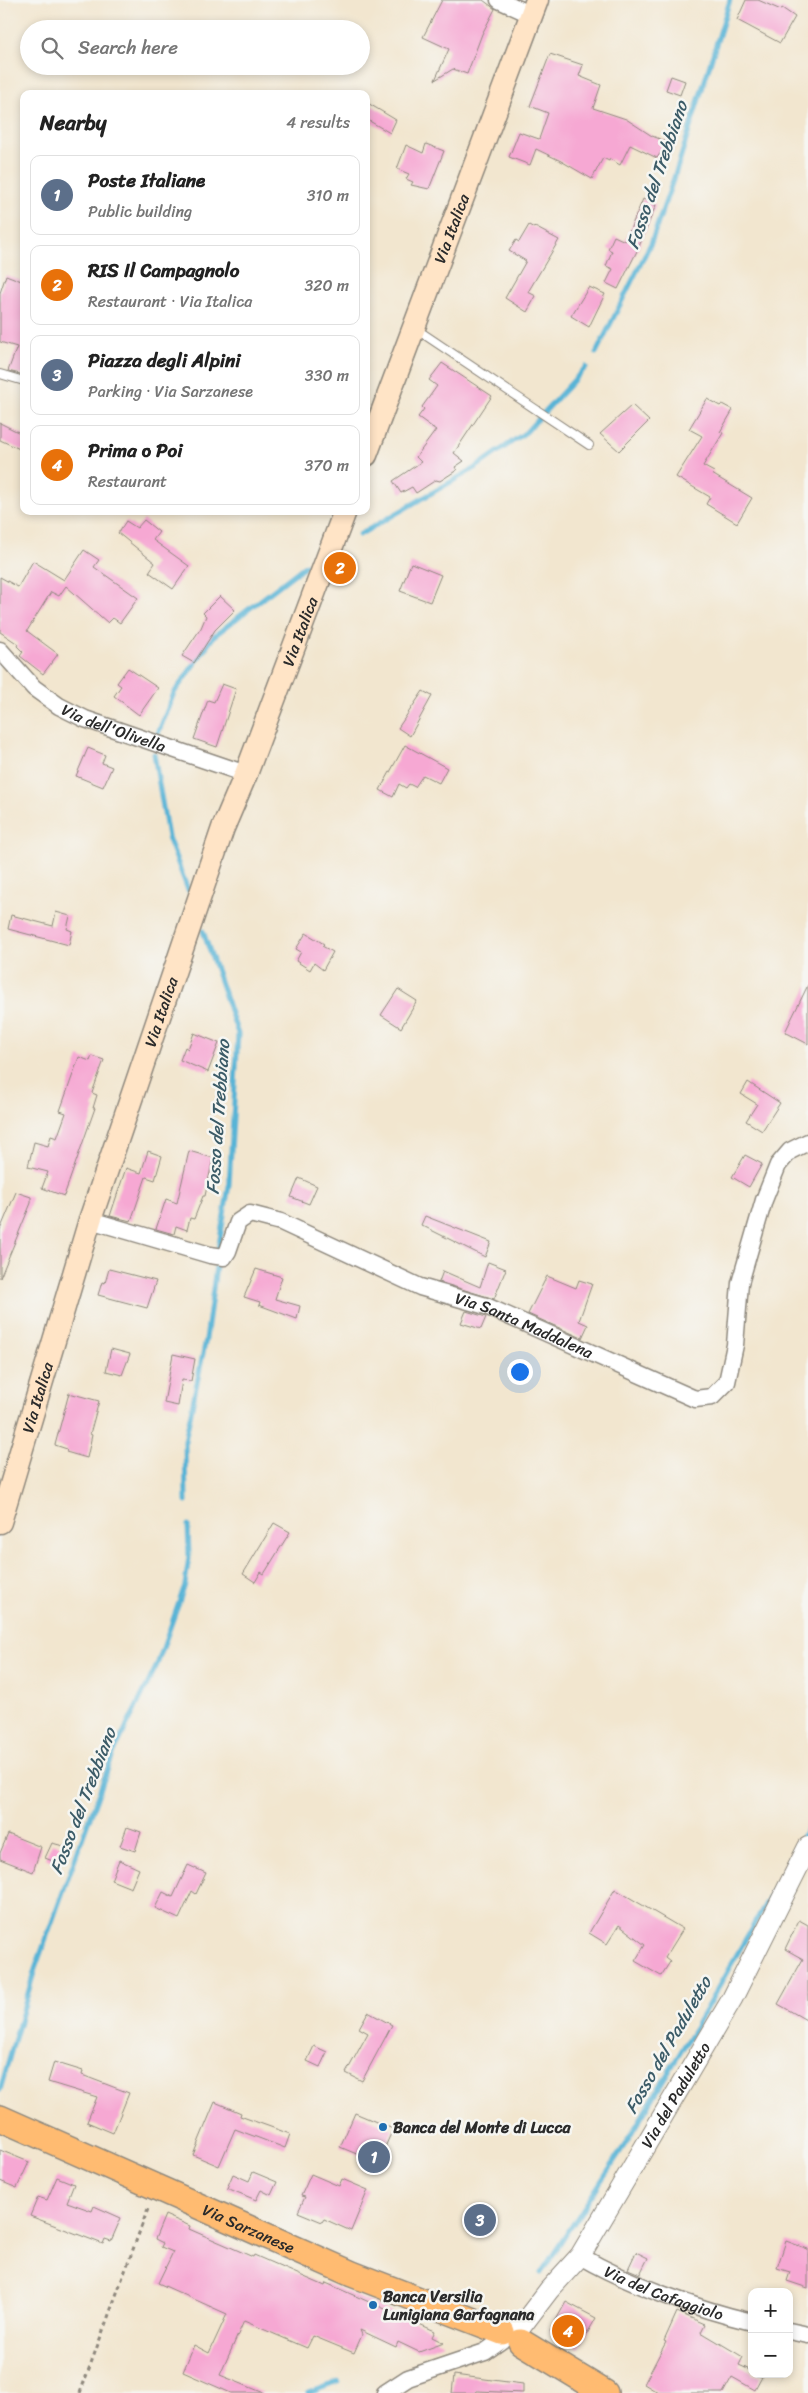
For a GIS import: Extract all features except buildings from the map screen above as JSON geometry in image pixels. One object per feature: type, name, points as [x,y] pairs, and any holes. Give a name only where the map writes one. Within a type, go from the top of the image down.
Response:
[{"type":"main road","name":"Via Italica","points":[[370,444],[535,8]]},
{"type":"main road","name":"Via Italica","points":[[0,1522],[90,1220],[220,837],[246,774],[343,515]]},
{"type":"main road","name":"Via Sarzanese","points":[[0,2118],[352,2274],[511,2335],[605,2393]]},
{"type":"street","points":[[499,0],[535,8]]},
{"type":"street","name":"Via dell'Olivella","points":[[0,650],[34,688],[59,706],[85,719],[246,774]]},
{"type":"street","name":"Via Santa Maddalena","points":[[90,1220],[217,1256],[228,1251],[238,1222],[250,1214],[281,1222],[420,1287],[486,1306],[694,1399],[712,1396],[727,1382],[735,1345],[740,1283],[764,1200],[778,1164],[790,1151],[808,1142]]},
{"type":"street","name":"Via del Paduletto","points":[[511,2335],[580,2256],[732,1998],[808,1847]]},
{"type":"street","name":"Via del Cafaggiolo","points":[[580,2256],[597,2266],[640,2285],[748,2321]]},
{"type":"street","points":[[793,2332],[808,2335]]},
{"type":"street","points":[[385,2393],[408,2378],[485,2352],[511,2335]]},
{"type":"lane","points":[[414,328],[589,445]]},
{"type":"lane","points":[[0,374],[20,380]]},
{"type":"path","points":[[80,2393],[150,2202],[158,2188]]},
{"type":"waterway","name":"Fosso del Trebbiano","points":[[596,353],[651,243],[678,166],[730,0]]},
{"type":"waterway","name":"Fosso del Trebbiano","points":[[359,535],[475,468],[526,432],[586,367]]},
{"type":"waterway","name":"Fosso del Trebbiano","points":[[157,736],[174,693],[214,636],[306,565]]},
{"type":"waterway","name":"Fosso del Trebbiano","points":[[154,754],[168,837],[188,890]]},
{"type":"waterway","name":"Fosso del Trebbiano","points":[[203,931],[238,1034],[229,1185],[218,1251]]},
{"type":"waterway","name":"Fosso del Trebbiano","points":[[186,1502],[185,1441],[206,1339],[216,1267]]},
{"type":"waterway","name":"Fosso del Trebbiano","points":[[0,2090],[35,1969],[97,1798],[114,1752],[157,1665],[185,1585],[189,1556],[188,1525]]},
{"type":"waterway","name":"Fosso del Paduletto","points":[[798,1846],[808,1825]]},
{"type":"waterway","name":"Fosso del Paduletto","points":[[541,2273],[626,2143],[695,2028],[794,1854]]},
{"type":"waterway","points":[[309,2393],[338,2382]]},
{"type":"place","name":"RIS Il Campagnolo","points":[[340,568]]},
{"type":"place","name":"Banca del Monte di Lucca","points":[[383,2127]]},
{"type":"place","name":"Poste Italiane","points":[[374,2157]]},
{"type":"place","name":"Piazza degli Alpini","points":[[480,2220]]},
{"type":"place","name":"Banca Versilia Lunigiana Garfagnana","points":[[373,2305]]},
{"type":"place","name":"Prima o Poi","points":[[568,2331]]}]
